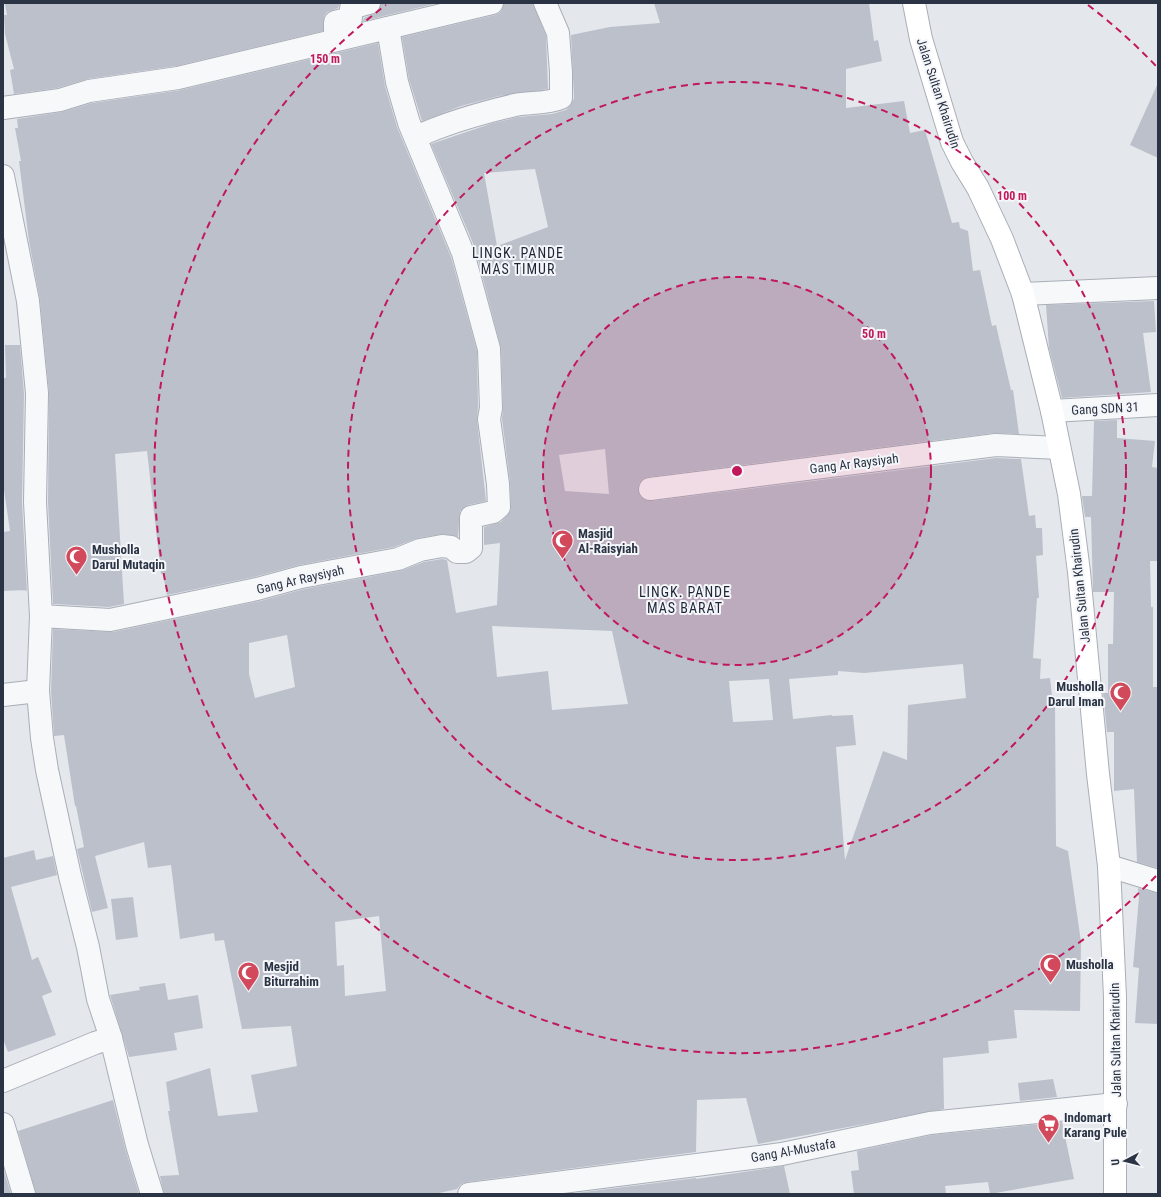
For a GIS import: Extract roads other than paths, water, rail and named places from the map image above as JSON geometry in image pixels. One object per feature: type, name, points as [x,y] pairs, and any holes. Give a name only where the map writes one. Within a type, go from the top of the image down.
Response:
[{"type":"main road","name":"Jalan Sultan Khairudin","points":[[914,3],[921,39],[952,142],[978,188],[1002,239],[1024,294],[1052,411],[1069,494],[1079,572],[1098,774],[1109,866],[1115,997],[1116,1194]]},
{"type":"street","points":[[343,38],[341,30],[335,30],[335,22],[351,18],[352,8],[368,3]]},
{"type":"street","points":[[3,108],[60,100],[89,91],[178,78],[492,3]]},
{"type":"street","points":[[388,28],[398,82],[409,123],[416,137],[437,127],[473,115],[517,105],[560,98],[561,72],[558,33],[545,3]]},
{"type":"street","name":"Gang Ar Raysiyah","points":[[41,616],[110,620],[257,589],[301,577],[398,559],[420,550],[442,546],[452,547],[457,552],[466,552],[471,548],[471,518],[493,512],[499,507],[498,484],[489,419],[491,408],[489,349],[463,253],[416,137]]},
{"type":"street","points":[[3,176],[8,224],[28,301],[37,393],[35,502],[41,616],[38,691],[39,718],[47,770],[70,876],[88,947],[98,999],[111,1038],[137,1145],[152,1194]]},
{"type":"street","points":[[1024,294],[1158,288]]},
{"type":"street","name":"Gang SDN 31","points":[[1052,411],[1158,405]]},
{"type":"street","name":"Gang Ar Raysiyah","points":[[650,489],[996,445],[1059,448]]},
{"type":"street","points":[[3,695],[38,691]]},
{"type":"street","points":[[1109,866],[1158,881]]},
{"type":"street","points":[[3,1081],[95,1043],[111,1038]]},
{"type":"street","name":"Gang Al-Mustafa","points":[[469,1194],[782,1154],[930,1123],[1116,1104]]},
{"type":"street","points":[[3,1124],[24,1194]]},
{"type":"place","name":"Masjid Al-Raisyiah","points":[[562,560]]},
{"type":"place","name":"Musholla Darul Mutaqin","points":[[76,576]]},
{"type":"place","name":"Musholla Darul Iman","points":[[1120,712]]},
{"type":"place","name":"Musholla","points":[[1051,984]]},
{"type":"place","name":"Mesjid Biturrahim","points":[[248,992]]},
{"type":"place","name":"Indomart Karang Pule","points":[[1048,1144]]},
{"type":"district","name":"LINGK. PANDE MAS TIMUR","points":[[518,262]]},
{"type":"district","name":"LINGK. PANDE MAS BARAT","points":[[685,600]]}]
